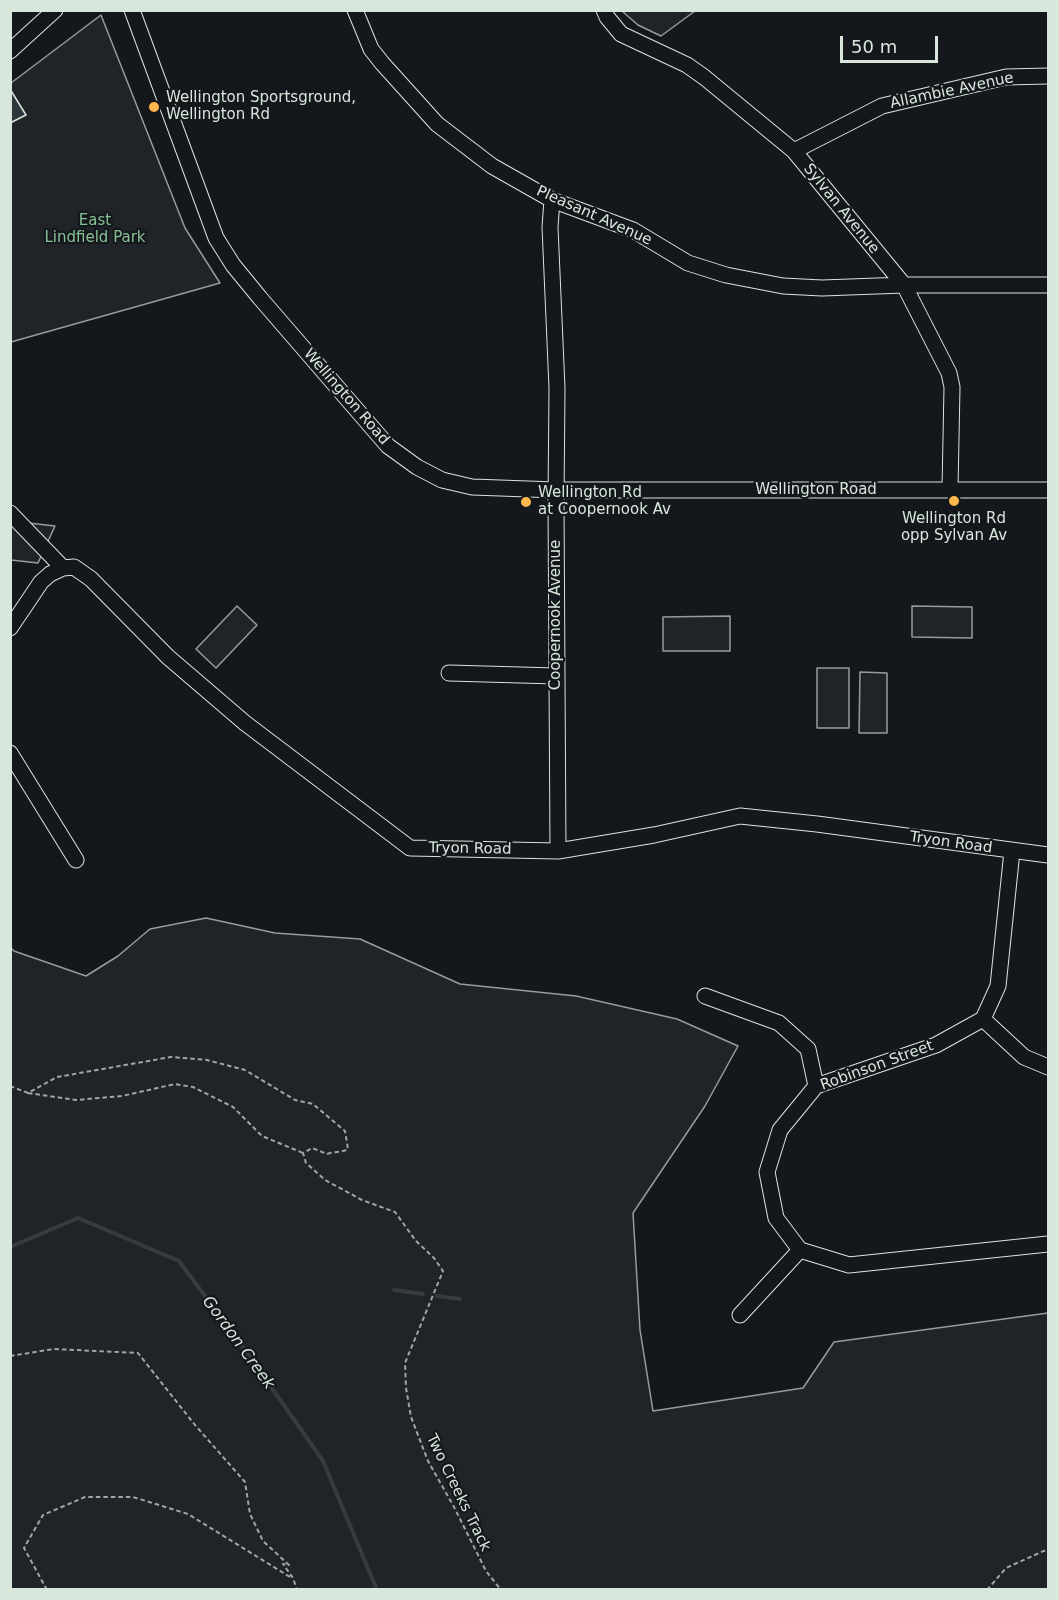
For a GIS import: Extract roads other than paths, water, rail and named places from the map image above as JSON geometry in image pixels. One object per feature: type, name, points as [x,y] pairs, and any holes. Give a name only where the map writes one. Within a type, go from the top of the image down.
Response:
[{"type":"street","points":[[10,51],[56,10]]},
{"type":"street","name":"Wellington Road","points":[[132,10],[216,238],[223,251],[260,298],[388,446],[407,461],[442,480],[472,487],[556,490],[1048,490]]},
{"type":"street","name":"Pleasant Avenue","points":[[355,10],[371,49],[438,124],[492,166],[552,200],[633,231],[688,263],[726,275],[783,286],[822,288],[904,285],[1048,285]]},
{"type":"street","name":"Sylvan Avenue","points":[[604,10],[621,34],[693,69],[794,151],[904,285],[949,373],[952,387],[950,489]]},
{"type":"street","name":"Allambie Avenue","points":[[794,151],[882,106],[1006,77],[1048,76]]},
{"type":"street","name":"Coopernook Avenue","points":[[552,200],[550,227],[557,388],[558,851]]},
{"type":"street","name":"Tryon Road","points":[[10,513],[63,568],[74,567],[91,579],[168,657],[245,723],[410,849],[558,851],[654,835],[740,816],[1048,855]]},
{"type":"street","points":[[10,628],[41,582],[50,574],[63,568]]},
{"type":"street","points":[[448,673],[556,676]]},
{"type":"street","points":[[10,753],[76,860]]},
{"type":"street","points":[[1012,851],[998,986],[983,1019],[1024,1057],[1048,1067]]},
{"type":"street","points":[[705,996],[778,1023],[808,1049],[816,1086]]},
{"type":"street","name":"Robinson Street","points":[[800,1250],[776,1218],[767,1172],[780,1130],[816,1086],[936,1045],[983,1019]]},
{"type":"street","points":[[740,1315],[800,1250],[849,1266],[1048,1244]]},
{"type":"waterway","name":"Gordon Creek","points":[[10,1247],[78,1218],[179,1261],[323,1461],[377,1590]]},
{"type":"waterway","points":[[394,1290],[423,1294]]},
{"type":"waterway","points":[[437,1296],[460,1299]]},
{"type":"place","name":"Wellington Sportsground, Wellington Rd","points":[[154,107]]},
{"type":"place","name":"Wellington Rd opp Sylvan Av","points":[[954,501]]},
{"type":"place","name":"Wellington Rd at Coopernook Av","points":[[526,502]]},
{"type":"park label","name":"East Lindfield Park","points":[[95,230]]}]
